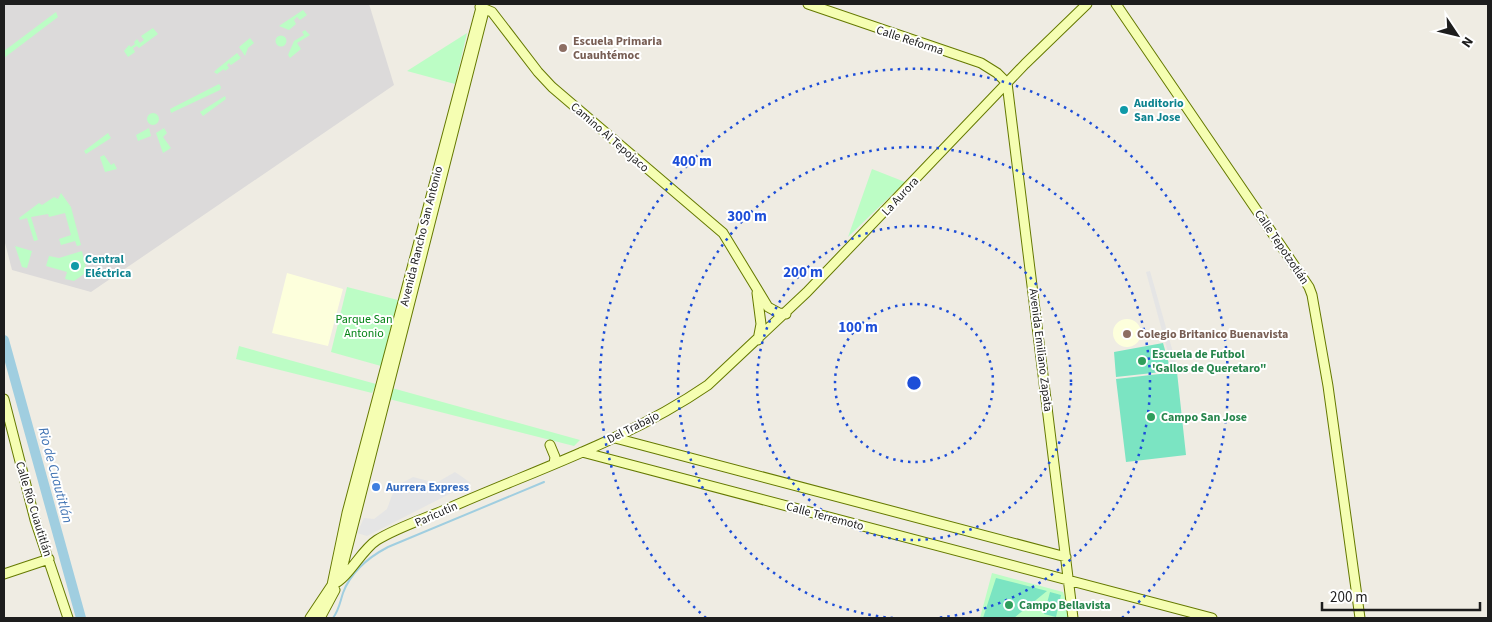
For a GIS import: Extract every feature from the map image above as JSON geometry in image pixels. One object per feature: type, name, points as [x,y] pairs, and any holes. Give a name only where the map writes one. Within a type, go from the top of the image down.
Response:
[{"type":"street","name":"Calle Reforma","points":[[808,4],[981,63],[997,73],[1007,83]]},
{"type":"street","name":"La Aurora","points":[[708,384],[786,314],[1007,83],[1087,4]]},
{"type":"street","name":"Calle Tepotzotlán","points":[[1116,4],[1304,280],[1312,295],[1332,412],[1360,618]]},
{"type":"street","name":"Camino Al Tepojaco","points":[[482,6],[492,12],[538,72],[552,86],[722,234],[731,244],[757,292],[773,311],[786,314]]},
{"type":"street","name":"Avenida Rancho San Antonio","points":[[335,584],[482,6]]},
{"type":"street","name":"Avenida Emiliano Zapata","points":[[1007,83],[1073,618]]},
{"type":"street","name":"Camino Al Tepojaco","points":[[757,292],[761,324],[758,340]]},
{"type":"street","name":"Del Trabajo","points":[[554,464],[615,438],[690,397],[708,384]]},
{"type":"street","name":"Calle Río Cuautitlán","points":[[4,399],[35,520],[68,618]]},
{"type":"street","name":"Calle Terremoto","points":[[615,438],[1066,557]]},
{"type":"street","points":[[550,445],[555,457],[554,464]]},
{"type":"street","name":"Calle Terremoto","points":[[582,452],[1212,618]]},
{"type":"street","name":"Paricutin","points":[[335,584],[355,561],[377,541],[494,488],[554,464]]},
{"type":"street","points":[[4,574],[49,559]]},
{"type":"street","points":[[310,618],[335,584]]},
{"type":"street","points":[[320,618],[335,584]]},
{"type":"shaded area","points":[[4,4],[369,4],[394,85],[91,292],[12,270],[4,239]]},
{"type":"shaded area","points":[[1150,271],[1178,370],[1173,371],[1146,272]]},
{"type":"shaded area","points":[[287,273],[343,289],[328,346],[272,333]]},
{"type":"shaded area","name":"Colegio Britanico Buenavista","points":[[1127,319],[1137,323],[1141,333],[1137,343],[1127,347],[1117,343],[1113,333],[1117,323]]},
{"type":"shaded area","points":[[455,472],[471,483],[367,536],[357,533],[364,518],[374,519],[387,509],[395,487],[413,477],[436,483]]},
{"type":"green space","points":[[303,10],[307,15],[300,20],[297,17],[294,20],[296,24],[289,30],[279,26]]},
{"type":"green space","points":[[56,12],[58,17],[4,58],[4,51]]},
{"type":"green space","points":[[153,28],[158,34],[139,48],[137,46],[133,48],[135,52],[128,57],[124,51],[129,45],[131,47],[135,44],[134,42],[137,39],[140,43],[144,40],[141,36]]},
{"type":"green space","points":[[305,30],[310,35],[297,43],[301,49],[290,58],[288,55],[294,41],[304,35],[302,32]]},
{"type":"green space","points":[[467,33],[455,84],[407,71]]},
{"type":"green space","points":[[281,35],[287,41],[281,47],[275,41]]},
{"type":"green space","points":[[250,38],[254,43],[248,48],[245,56],[239,47]]},
{"type":"green space","points":[[237,53],[241,58],[231,65],[229,63],[227,65],[229,68],[217,74],[214,72],[217,69]]},
{"type":"green space","points":[[219,84],[220,90],[171,113],[170,109]]},
{"type":"green space","points":[[225,96],[226,99],[203,116],[200,112]]},
{"type":"green space","points":[[155,113],[158,114],[158,124],[151,125],[148,124],[147,117],[148,114]]},
{"type":"green space","points":[[149,128],[151,136],[138,141],[136,135]]},
{"type":"green space","points":[[164,128],[167,133],[163,137],[171,148],[163,153],[156,133]]},
{"type":"green space","points":[[108,133],[111,138],[86,154],[84,151]]},
{"type":"green space","points":[[104,155],[111,165],[114,163],[117,169],[105,172],[100,157]]},
{"type":"green space","points":[[872,169],[905,182],[848,237]]},
{"type":"green space","points":[[61,193],[71,207],[81,245],[77,246],[75,241],[61,245],[59,239],[71,235],[65,213],[49,217],[48,214],[31,217],[38,240],[34,241],[27,218],[20,220],[19,218],[39,203],[42,205],[54,197],[58,199]]},
{"type":"green space","points":[[15,246],[32,251],[27,268],[22,267]]},
{"type":"green space","points":[[82,251],[87,272],[74,281],[65,279],[67,272],[46,266],[49,256],[59,258]]},
{"type":"green space","name":"Parque San Antonio","points":[[347,287],[398,300],[381,366],[331,352]]},
{"type":"green space","name":"Escuela de Futbol 'Gallos de Queretaro\"","points":[[1163,343],[1171,371],[1116,377],[1114,352]]},
{"type":"green space","points":[[239,346],[376,384],[372,393],[236,359]]},
{"type":"green space","name":"Campo San Jose","points":[[1177,372],[1186,455],[1126,462],[1116,379]]},
{"type":"green space","points":[[392,388],[580,440],[574,446],[389,399]]},
{"type":"green space","points":[[992,573],[1063,592],[1072,618],[980,618]]},
{"type":"green space","name":"Campo Bellavista","points":[[996,578],[1047,591],[1014,618],[983,618]]},
{"type":"green space","points":[[1050,592],[1061,595],[1056,617],[1044,614]]},
{"type":"waterway","name":"Rio de Cuautitlán","points":[[4,340],[81,618]]},
{"type":"waterway","points":[[333,618],[346,585],[356,571],[374,555],[388,547],[544,482]]},
{"type":"place","name":"Escuela Primaria Cuauhtémoc","points":[[563,48]]},
{"type":"place","name":"Auditorio San Jose","points":[[1124,110]]},
{"type":"place","name":"Central Eléctrica","points":[[75,266]]},
{"type":"place","name":"Colegio Britanico Buenavista","points":[[1127,334]]},
{"type":"place","name":"Escuela de Futbol 'Gallos de Queretaro\"","points":[[1142,361]]},
{"type":"place","name":"Campo San Jose","points":[[1151,417]]},
{"type":"place","name":"Aurrera Express","points":[[376,487]]},
{"type":"place","name":"Campo Bellavista","points":[[1009,605]]}]
